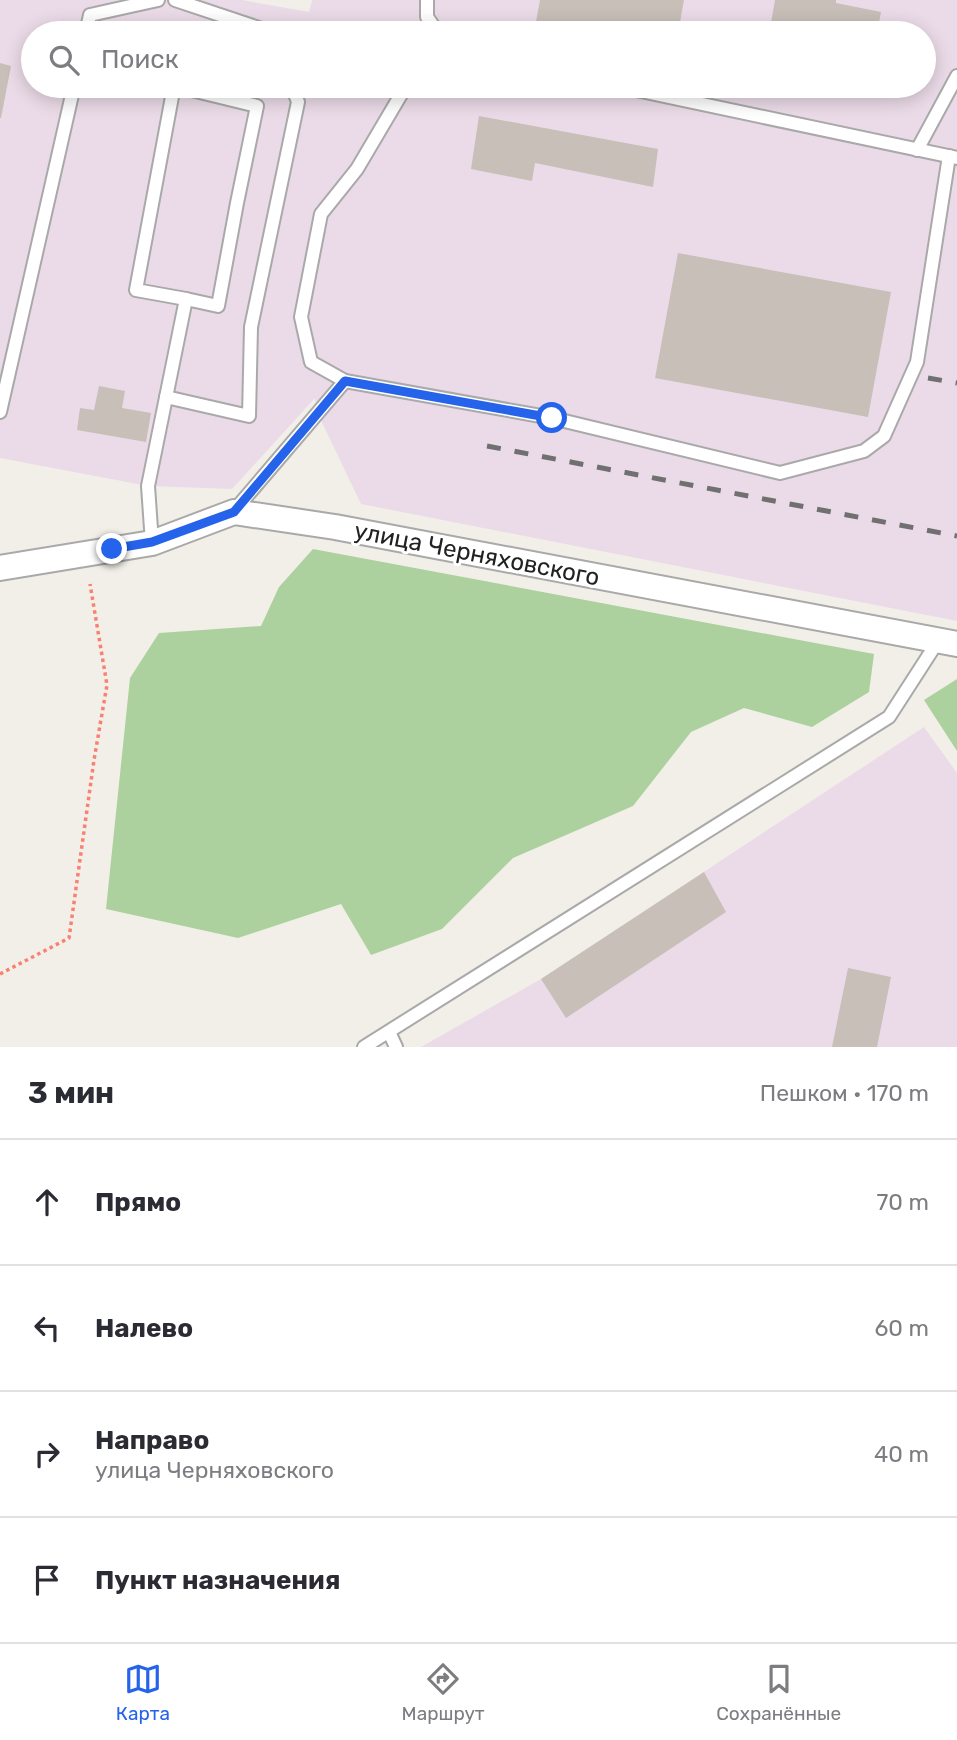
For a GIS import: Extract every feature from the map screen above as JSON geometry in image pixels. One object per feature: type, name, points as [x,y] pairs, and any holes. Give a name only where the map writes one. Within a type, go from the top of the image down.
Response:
[{"type":"street","name":"улица Черняховского","points":[[0,568],[152,542],[234,512],[335,527],[948,643]]},
{"type":"lane","points":[[89,21],[90,15],[159,0]]},
{"type":"lane","points":[[175,0],[238,21]]},
{"type":"lane","points":[[427,0],[426,17],[429,21]]},
{"type":"lane","points":[[917,150],[957,76]]},
{"type":"lane","points":[[0,412],[71,98]]},
{"type":"lane","points":[[172,98],[136,290],[218,306],[257,106],[224,98]]},
{"type":"lane","points":[[166,397],[249,416],[251,327],[298,102],[296,98]]},
{"type":"lane","points":[[399,98],[357,169],[321,214],[301,317],[311,362],[345,381],[552,418],[779,473],[864,452],[884,436],[917,362],[953,157],[673,98]]},
{"type":"lane","points":[[152,542],[148,486],[186,299]]},
{"type":"lane","points":[[234,512],[345,381]]},
{"type":"lane","points":[[365,1047],[890,717],[948,643]]},
{"type":"lane","points":[[390,1032],[396,1047]]},
{"type":"path","points":[[0,974],[69,938],[107,685],[90,584]]},
{"type":"shaded area","points":[[0,0],[242,0],[309,12],[312,0],[957,0],[957,621],[361,504],[317,412],[315,398],[232,489],[148,486],[0,458]]},
{"type":"shaded area","points":[[924,727],[957,773],[957,1047],[421,1047],[541,979]]},
{"type":"green space","points":[[313,549],[874,654],[869,692],[812,727],[744,708],[691,732],[633,806],[513,858],[442,929],[371,955],[341,904],[238,938],[106,909],[130,678],[159,633],[261,626],[279,587]]},
{"type":"green space","points":[[957,679],[957,751],[924,700]]},
{"type":"building","points":[[540,0],[684,0],[680,21],[536,21]]},
{"type":"building","points":[[775,0],[836,0],[836,3],[881,12],[879,21],[771,21]]},
{"type":"building","points":[[0,63],[11,66],[1,118],[0,118]]},
{"type":"building","points":[[479,116],[658,149],[653,187],[535,163],[532,181],[471,169]]},
{"type":"building","points":[[678,253],[891,292],[868,417],[655,378]]},
{"type":"building","points":[[99,386],[125,391],[122,408],[151,413],[146,442],[77,430],[80,408],[94,410]]},
{"type":"building","points":[[704,872],[726,912],[566,1018],[541,979]]},
{"type":"building","points":[[848,968],[891,977],[877,1047],[832,1047]]},
{"type":"railway","points":[[928,378],[957,383]]},
{"type":"railway","points":[[487,446],[957,536]]},
{"type":"route","points":[[112,549],[152,542],[234,512],[345,381],[552,418]]}]
